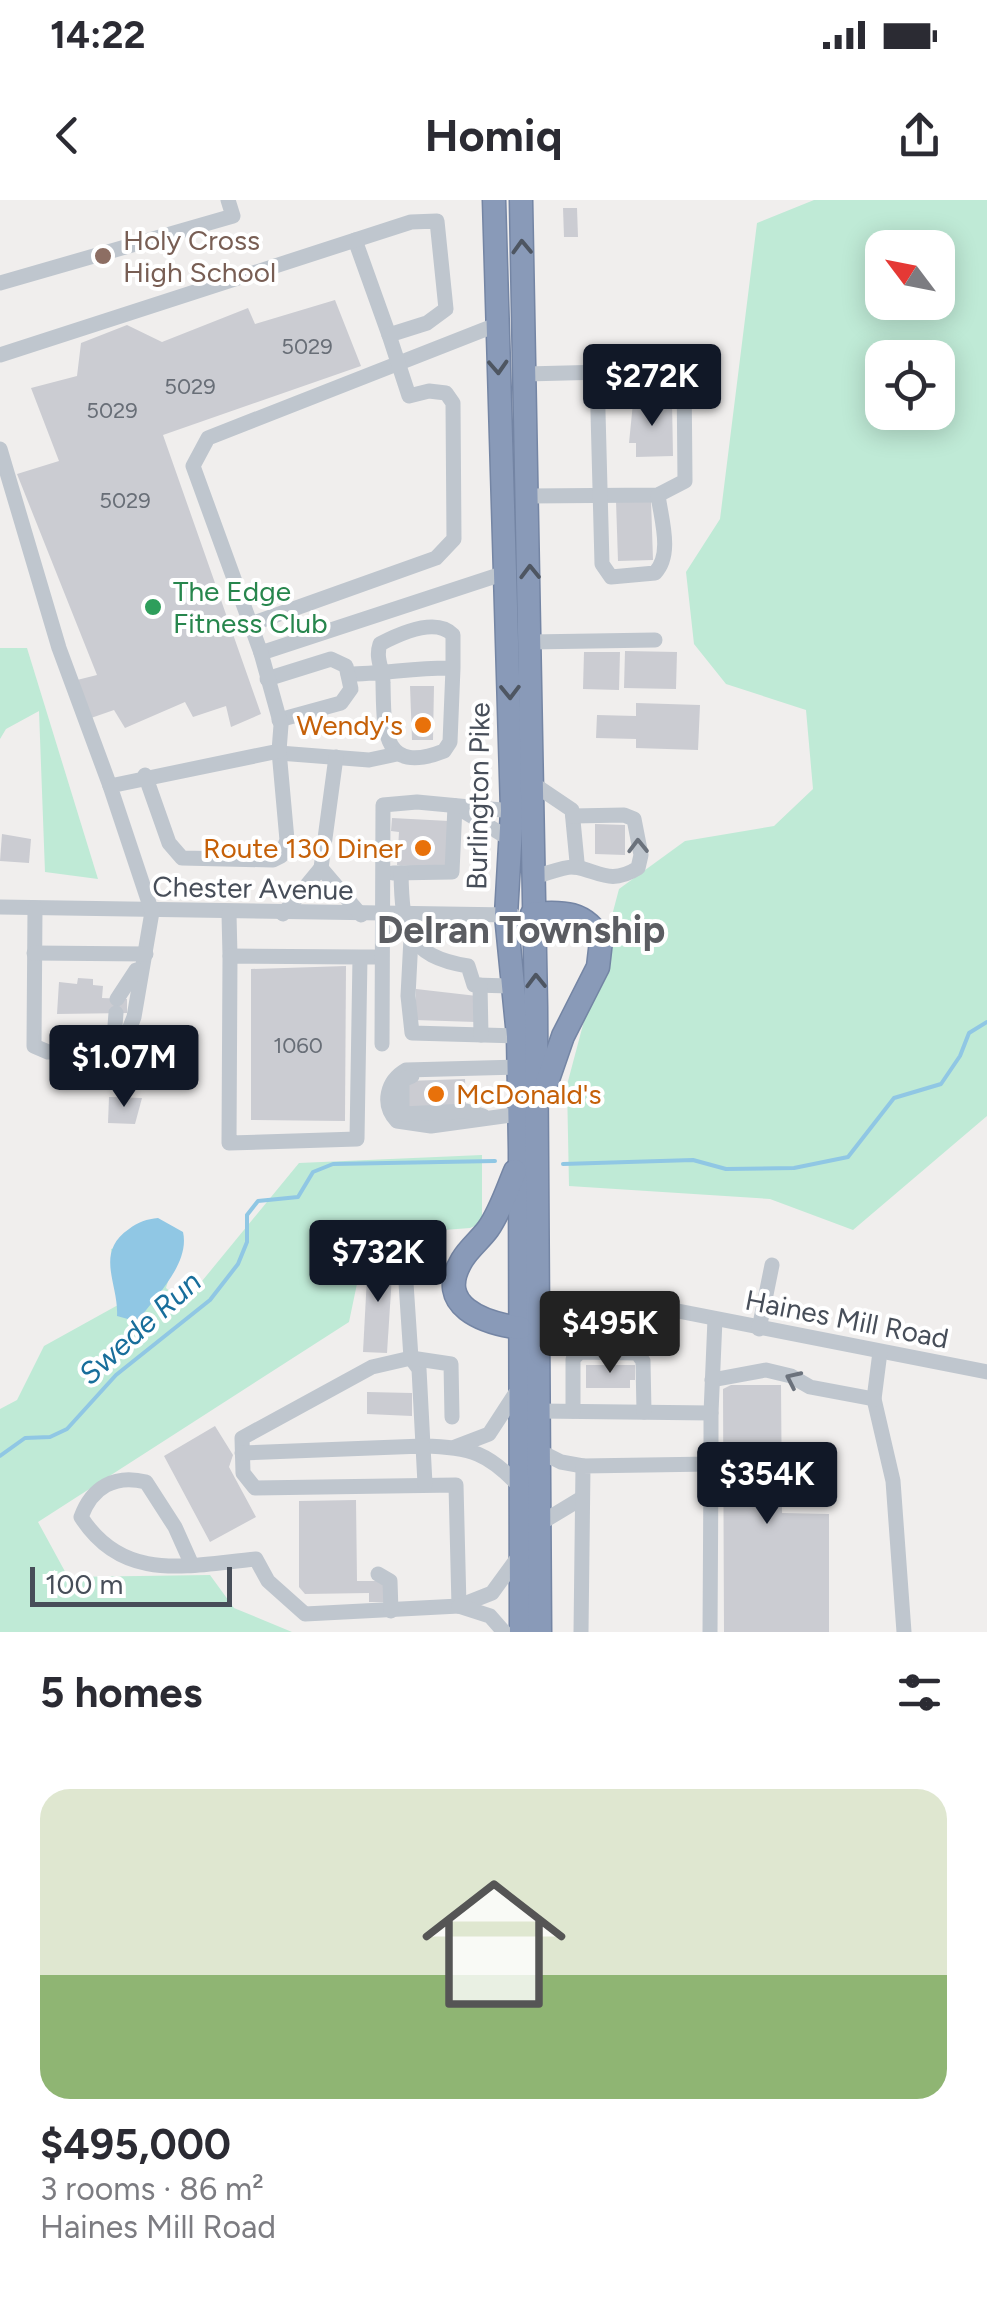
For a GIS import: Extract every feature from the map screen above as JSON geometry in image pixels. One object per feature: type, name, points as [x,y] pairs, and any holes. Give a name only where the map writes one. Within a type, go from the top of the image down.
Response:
[{"type":"highway","name":"Burlington Pike","points":[[494,200],[508,572],[512,811],[506,915],[518,1067],[528,1113],[520,1159],[538,1411],[540,1632]]},
{"type":"highway","name":"Burlington Pike","points":[[521,200],[534,877],[528,1113],[529,1326],[520,1381],[521,1632]]},
{"type":"highway","points":[[528,1113],[598,968],[601,941],[595,930],[573,914],[532,914]]},
{"type":"highway","points":[[520,1159],[487,1231],[464,1257],[455,1284],[464,1307],[473,1317],[529,1326]]},
{"type":"street","points":[[0,284],[233,216],[228,200]]},
{"type":"street","points":[[0,355],[426,218],[436,220],[446,309],[427,323],[389,335]]},
{"type":"street","points":[[250,624],[436,558],[449,549],[454,539],[453,403],[446,393],[409,396],[356,240]]},
{"type":"street","points":[[145,776],[169,843],[182,858],[273,860],[281,856],[287,840],[279,720],[261,653],[193,466],[208,438],[400,366],[496,325]]},
{"type":"street","points":[[526,374],[684,370],[685,481],[658,495],[528,496]]},
{"type":"street","points":[[596,374],[602,564],[611,577],[622,579],[654,573],[661,566],[665,556],[658,495]]},
{"type":"street","points":[[0,449],[58,648],[152,912],[134,1017],[124,1040],[113,1051],[48,1052],[34,1046],[35,908]]},
{"type":"street","points":[[261,653],[508,572]]},
{"type":"street","points":[[110,786],[279,752],[369,760],[396,754],[412,758],[444,752],[450,742],[453,634],[435,625],[380,644],[376,656],[383,674],[386,741],[396,754]]},
{"type":"street","points":[[530,642],[655,640]]},
{"type":"street","points":[[267,680],[331,658],[340,660],[348,674],[350,688],[341,702],[279,720]]},
{"type":"street","points":[[348,674],[383,674],[412,666],[452,668]]},
{"type":"street","points":[[283,914],[322,868],[336,757]]},
{"type":"street","points":[[532,784],[573,813],[624,814],[634,819],[640,855],[638,868],[620,876],[596,876],[574,867],[534,877]]},
{"type":"street","points":[[512,811],[383,805],[393,873],[411,938],[408,996],[412,1033],[518,1036]]},
{"type":"street","points":[[455,806],[510,839]]},
{"type":"street","points":[[393,873],[452,872],[455,806]]},
{"type":"street","points":[[573,813],[577,862],[574,867]]},
{"type":"street","points":[[322,868],[362,915]]},
{"type":"street","points":[[382,1044],[382,915],[393,873]]},
{"type":"street","name":"Chester Avenue","points":[[0,907],[229,914],[532,914]]},
{"type":"street","points":[[229,914],[229,1143],[357,1139],[360,957]]},
{"type":"street","points":[[411,938],[436,961],[468,966],[474,985],[510,986]]},
{"type":"street","points":[[34,952],[146,954]]},
{"type":"street","points":[[113,1051],[117,1006],[146,954]]},
{"type":"street","points":[[230,956],[381,957]]},
{"type":"street","points":[[480,985],[481,1035]]},
{"type":"street","points":[[518,1067],[406,1070],[390,1085],[391,1114],[414,1127],[528,1113]]},
{"type":"street","points":[[759,1328],[772,1265]]},
{"type":"street","points":[[405,1268],[411,1358],[419,1369],[424,1484]]},
{"type":"street","name":"Haines Mill Road","points":[[529,1326],[636,1309],[715,1318],[985,1372]]},
{"type":"street","points":[[710,1632],[715,1318]]},
{"type":"street","points":[[573,1411],[573,1359],[580,1352],[637,1352],[641,1358],[644,1412]]},
{"type":"street","points":[[880,1352],[874,1399],[892,1481],[904,1632]]},
{"type":"street","points":[[985,1372],[987,1354]]},
{"type":"street","points":[[452,1417],[451,1364],[411,1358],[372,1368],[275,1419],[242,1438],[242,1453],[243,1473],[255,1488],[456,1486],[459,1606]]},
{"type":"street","points":[[712,1380],[766,1370],[791,1376],[810,1387],[874,1399]]},
{"type":"street","points":[[455,1447],[489,1434],[509,1409],[520,1381]]},
{"type":"street","points":[[538,1411],[711,1412]]},
{"type":"street","points":[[242,1453],[455,1447],[497,1461],[521,1488]]},
{"type":"street","points":[[539,1451],[560,1462],[584,1466],[711,1464]]},
{"type":"street","points":[[582,1632],[584,1466]]},
{"type":"street","points":[[192,1564],[176,1527],[146,1482],[122,1478],[106,1483],[85,1507],[82,1517],[89,1529],[106,1547],[136,1564],[192,1564],[256,1559],[268,1581],[304,1614],[459,1606],[492,1593],[521,1552]]},
{"type":"street","points":[[539,1524],[582,1498]]},
{"type":"street","points":[[378,1574],[390,1581],[391,1611]]},
{"type":"street","points":[[459,1606],[490,1616],[504,1632]]},
{"type":"green space","points":[[814,200],[987,200],[987,1116],[853,1230],[770,1199],[569,1186],[567,1085],[619,889],[685,841],[774,826],[813,789],[806,710],[726,684],[694,644],[686,572],[720,519],[757,223]]},
{"type":"green space","points":[[0,648],[27,648],[98,879],[45,872],[39,711],[6,729],[0,739]]},
{"type":"green space","points":[[482,1155],[482,1223],[470,1228],[367,1236],[349,1322],[38,1522],[68,1577],[210,1575],[234,1608],[292,1632],[0,1632],[0,1409],[17,1400],[44,1346],[118,1305],[111,1249],[183,1232],[166,1288],[184,1303],[299,1163]]},
{"type":"water","points":[[158,1218],[183,1232],[184,1244],[177,1267],[140,1318],[135,1321],[117,1316],[110,1259],[113,1248],[132,1227]]},
{"type":"building","points":[[563,208],[577,208],[578,237],[564,237]]},
{"type":"building","points":[[335,300],[361,366],[163,435],[261,714],[231,727],[226,706],[193,717],[185,702],[125,728],[114,710],[91,718],[77,680],[97,675],[17,474],[59,461],[31,388],[77,376],[81,343],[127,325],[162,342],[248,308],[255,324]]},
{"type":"building","points":[[672,402],[673,456],[636,457],[636,443],[629,443],[633,403]]},
{"type":"building","points":[[651,500],[653,560],[618,561],[616,501]]},
{"type":"building","points":[[625,651],[677,652],[676,689],[624,688]]},
{"type":"building","points":[[584,652],[620,652],[619,690],[583,689]]},
{"type":"building","name":"Wendy's","points":[[410,686],[434,686],[433,740],[412,740]]},
{"type":"building","points":[[636,703],[700,705],[698,750],[636,748],[636,739],[596,738],[597,715],[636,716]]},
{"type":"building","name":"Route 130 Diner","points":[[392,818],[449,821],[447,868],[397,865],[399,832],[391,831]]},
{"type":"building","points":[[595,824],[625,825],[625,855],[595,854]]},
{"type":"building","points":[[2,834],[31,839],[29,863],[0,861]]},
{"type":"building","points":[[346,966],[345,1121],[251,1120],[251,969]]},
{"type":"building","points":[[78,978],[93,979],[93,985],[103,986],[102,998],[127,999],[127,1013],[57,1014],[59,982],[77,984]]},
{"type":"building","points":[[416,989],[477,996],[476,1022],[415,1020]]},
{"type":"building","name":"McDonald's","points":[[465,1079],[466,1107],[407,1109],[406,1081]]},
{"type":"building","points":[[109,1097],[142,1098],[135,1124],[108,1123]]},
{"type":"building","points":[[368,1258],[393,1260],[387,1353],[363,1352]]},
{"type":"building","points":[[586,1365],[635,1365],[635,1380],[630,1380],[630,1388],[586,1388]]},
{"type":"building","points":[[731,1385],[781,1385],[782,1513],[829,1514],[829,1632],[724,1632],[723,1389]]},
{"type":"building","points":[[367,1392],[412,1393],[412,1416],[367,1414]]},
{"type":"building","points":[[215,1426],[233,1455],[229,1467],[256,1517],[210,1542],[164,1456]]},
{"type":"building","points":[[356,1500],[357,1581],[384,1581],[384,1602],[369,1602],[369,1593],[305,1594],[299,1587],[299,1501]]},
{"type":"waterway","name":"Swede Run","points":[[563,1164],[693,1160],[726,1169],[794,1168],[848,1157],[894,1098],[941,1084],[960,1056],[969,1033],[987,1022]]},
{"type":"waterway","name":"Swede Run","points":[[0,1456],[25,1438],[50,1437],[67,1429],[116,1375],[210,1300],[238,1264],[247,1242],[247,1215],[258,1201],[298,1197],[313,1172],[333,1164],[495,1161]]},
{"type":"place","name":"Holy Cross High School","points":[[103,256]]},
{"type":"place","name":"The Edge Fitness Club","points":[[153,607]]},
{"type":"place","name":"Wendy's","points":[[423,725]]},
{"type":"place","name":"Route 130 Diner","points":[[423,848]]},
{"type":"place","name":"McDonald's","points":[[436,1094]]},
{"type":"district","name":"Delran Township","points":[[521,930]]}]
